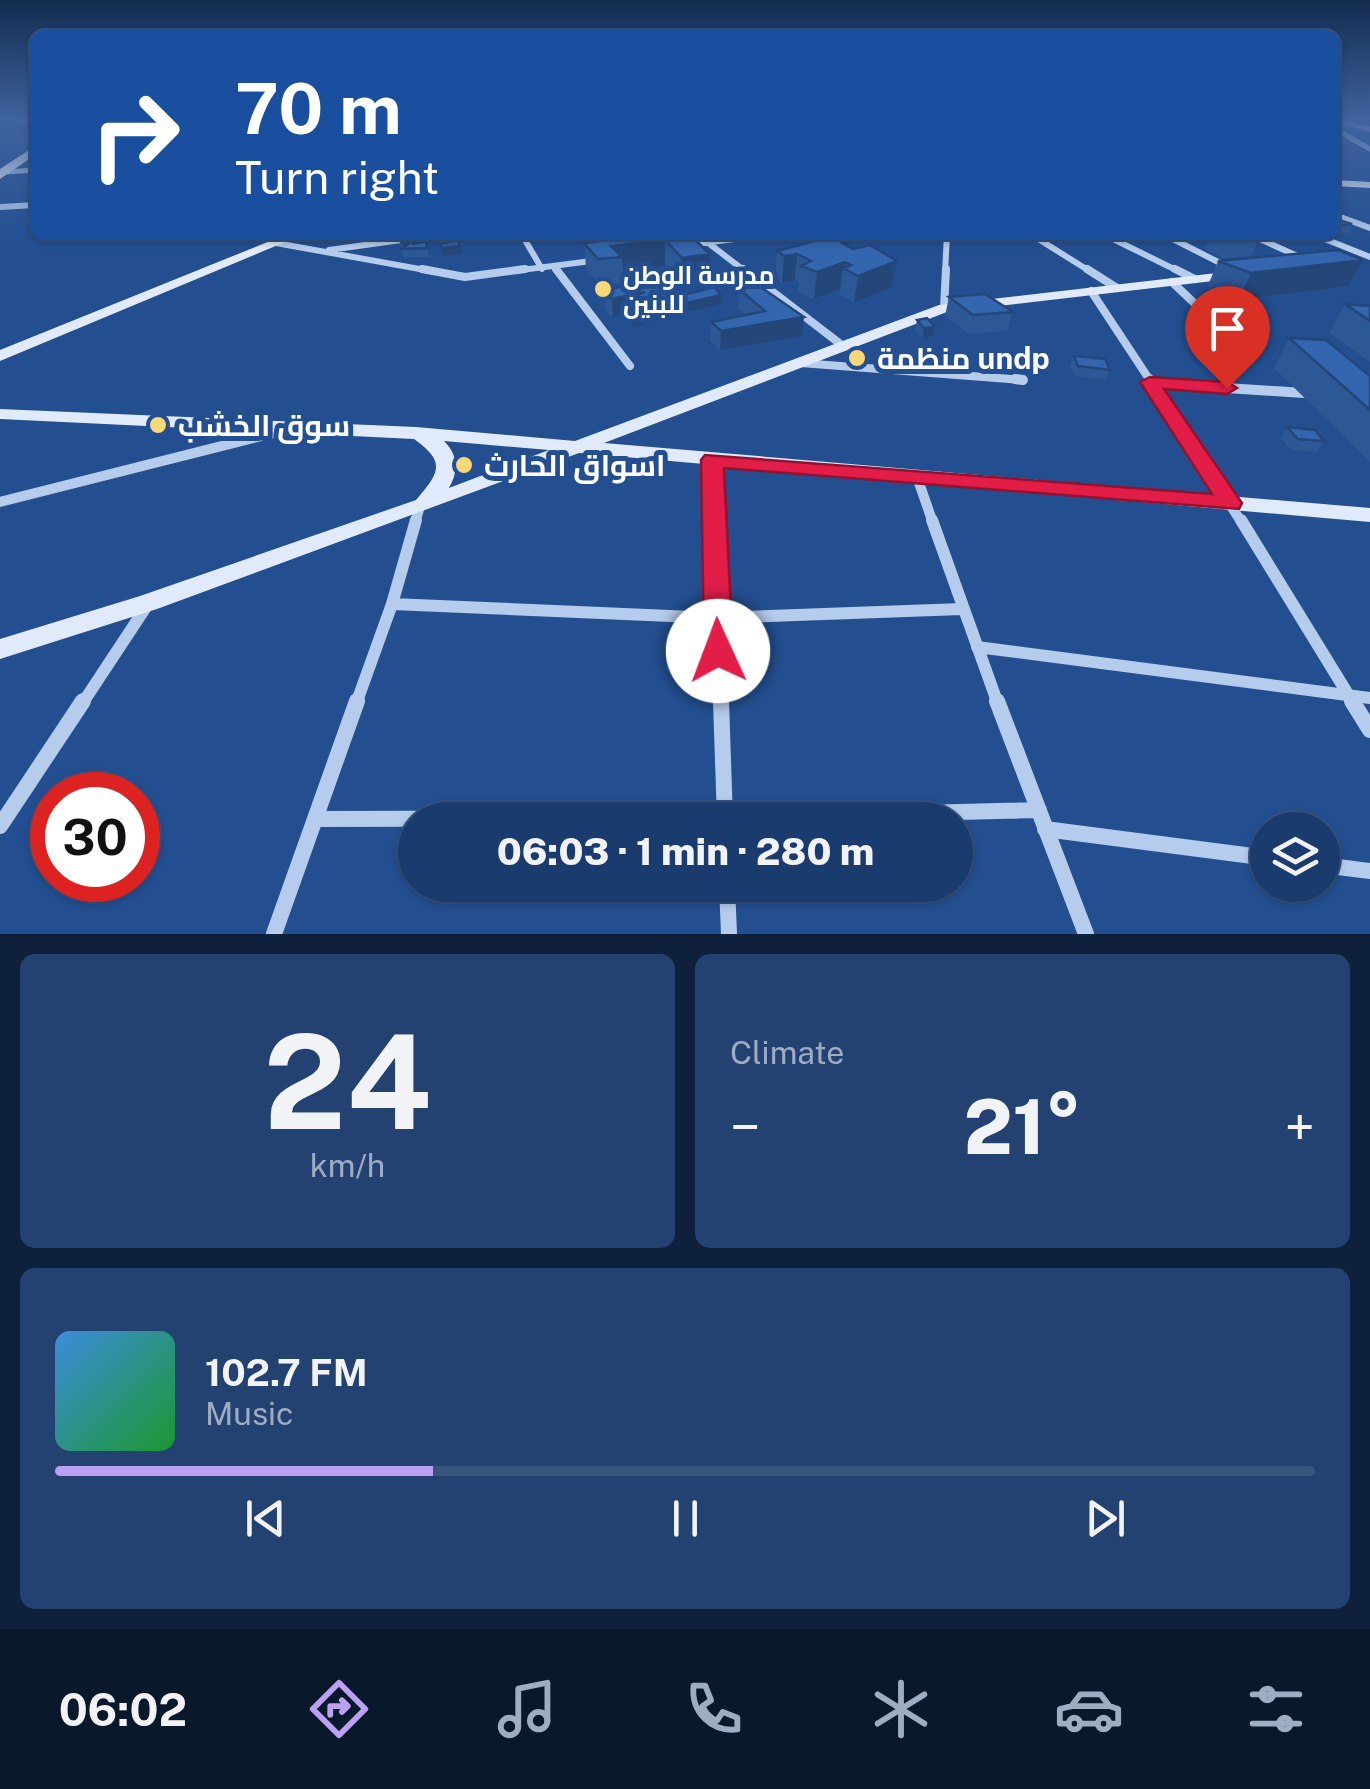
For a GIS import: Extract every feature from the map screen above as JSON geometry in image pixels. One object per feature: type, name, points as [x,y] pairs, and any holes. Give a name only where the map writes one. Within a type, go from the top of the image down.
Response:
[{"type":"street","points":[[2,169],[30,170]]},
{"type":"street","points":[[1340,182],[1368,185]]},
{"type":"street","points":[[0,208],[30,206]]},
{"type":"street","points":[[1340,217],[1370,228]]},
{"type":"street","points":[[0,356],[284,240]]},
{"type":"street","points":[[318,252],[402,240]]},
{"type":"street","points":[[525,240],[542,269]]},
{"type":"street","points":[[705,240],[843,346]]},
{"type":"street","points":[[670,248],[724,240]]},
{"type":"street","points":[[944,308],[948,240]]},
{"type":"street","points":[[1040,240],[1118,288]]},
{"type":"street","points":[[1114,240],[1195,279]]},
{"type":"street","points":[[1175,240],[1242,274]]},
{"type":"street","points":[[1262,240],[1318,266]]},
{"type":"street","points":[[1327,240],[1370,258]]},
{"type":"street","points":[[276,243],[464,277],[612,258]]},
{"type":"street","points":[[1336,264],[1370,258]]},
{"type":"street","points":[[1280,270],[1318,266]]},
{"type":"street","points":[[554,267],[630,366]]},
{"type":"street","points":[[0,649],[148,603],[420,506],[944,308],[1242,274]]},
{"type":"street","points":[[1172,282],[1248,354]]},
{"type":"street","points":[[1091,291],[1230,503],[1370,730]]},
{"type":"street","points":[[800,362],[1023,380]]},
{"type":"street","points":[[1150,382],[1304,394]]},
{"type":"street","points":[[0,414],[416,434],[1370,515]]},
{"type":"street","points":[[0,502],[293,428]]},
{"type":"street","points":[[274,934],[392,604],[420,506],[435,494],[448,468],[440,447],[416,434]]},
{"type":"street","points":[[712,460],[723,802]]},
{"type":"street","points":[[917,477],[962,610],[1086,934]]},
{"type":"street","points":[[0,826],[148,603]]},
{"type":"street","points":[[392,604],[717,618],[962,610]]},
{"type":"street","points":[[977,647],[1370,698]]},
{"type":"street","points":[[973,812],[1040,810]]},
{"type":"street","points":[[315,819],[398,819]]},
{"type":"street","points":[[1046,829],[1250,856]]},
{"type":"street","points":[[1340,867],[1370,871]]},
{"type":"street","points":[[728,902],[729,934]]},
{"type":"building","points":[[401,240],[410,240],[413,244],[426,241],[427,248],[401,249],[410,243]]},
{"type":"building","points":[[458,240],[460,246],[441,248],[441,244]]},
{"type":"building","points":[[665,240],[611,246],[622,257],[598,259],[584,243]]},
{"type":"building","points":[[665,240],[695,240],[710,254],[682,258]]},
{"type":"building","points":[[818,240],[849,240],[841,242],[853,249],[870,245],[897,261],[858,276],[843,268],[851,265],[845,262],[817,272],[801,266],[811,261],[777,251]]},
{"type":"building","points":[[1338,250],[1363,260],[1251,273],[1218,261]]},
{"type":"building","points":[[672,274],[683,284],[672,286],[684,296],[630,308],[625,299],[645,292],[612,299],[603,291]]},
{"type":"building","points":[[759,286],[804,317],[721,331],[711,322],[765,311],[739,289]]},
{"type":"building","points":[[714,287],[721,295],[687,303],[684,299],[683,295]]},
{"type":"building","points":[[985,294],[1013,312],[973,315],[949,297]]},
{"type":"building","points":[[1345,304],[1370,306],[1370,321]]},
{"type":"building","points":[[927,318],[935,327],[924,328],[917,320]]},
{"type":"building","points":[[1289,338],[1326,340],[1370,376],[1370,410]]},
{"type":"building","points":[[1074,356],[1105,359],[1110,370],[1078,366]]},
{"type":"building","points":[[1287,427],[1315,430],[1324,441],[1298,439]]},
{"type":"place","name":"مدرسة الوطن للبنين","points":[[603,289]]},
{"type":"place","name":"منظمة undp","points":[[857,358]]},
{"type":"place","name":"سوق الخشب","points":[[158,425]]},
{"type":"place","name":"اسواق الحارث","points":[[464,465]]},
{"type":"route","points":[[718,651],[712,460],[1230,503],[1150,382],[1227,388]]}]
